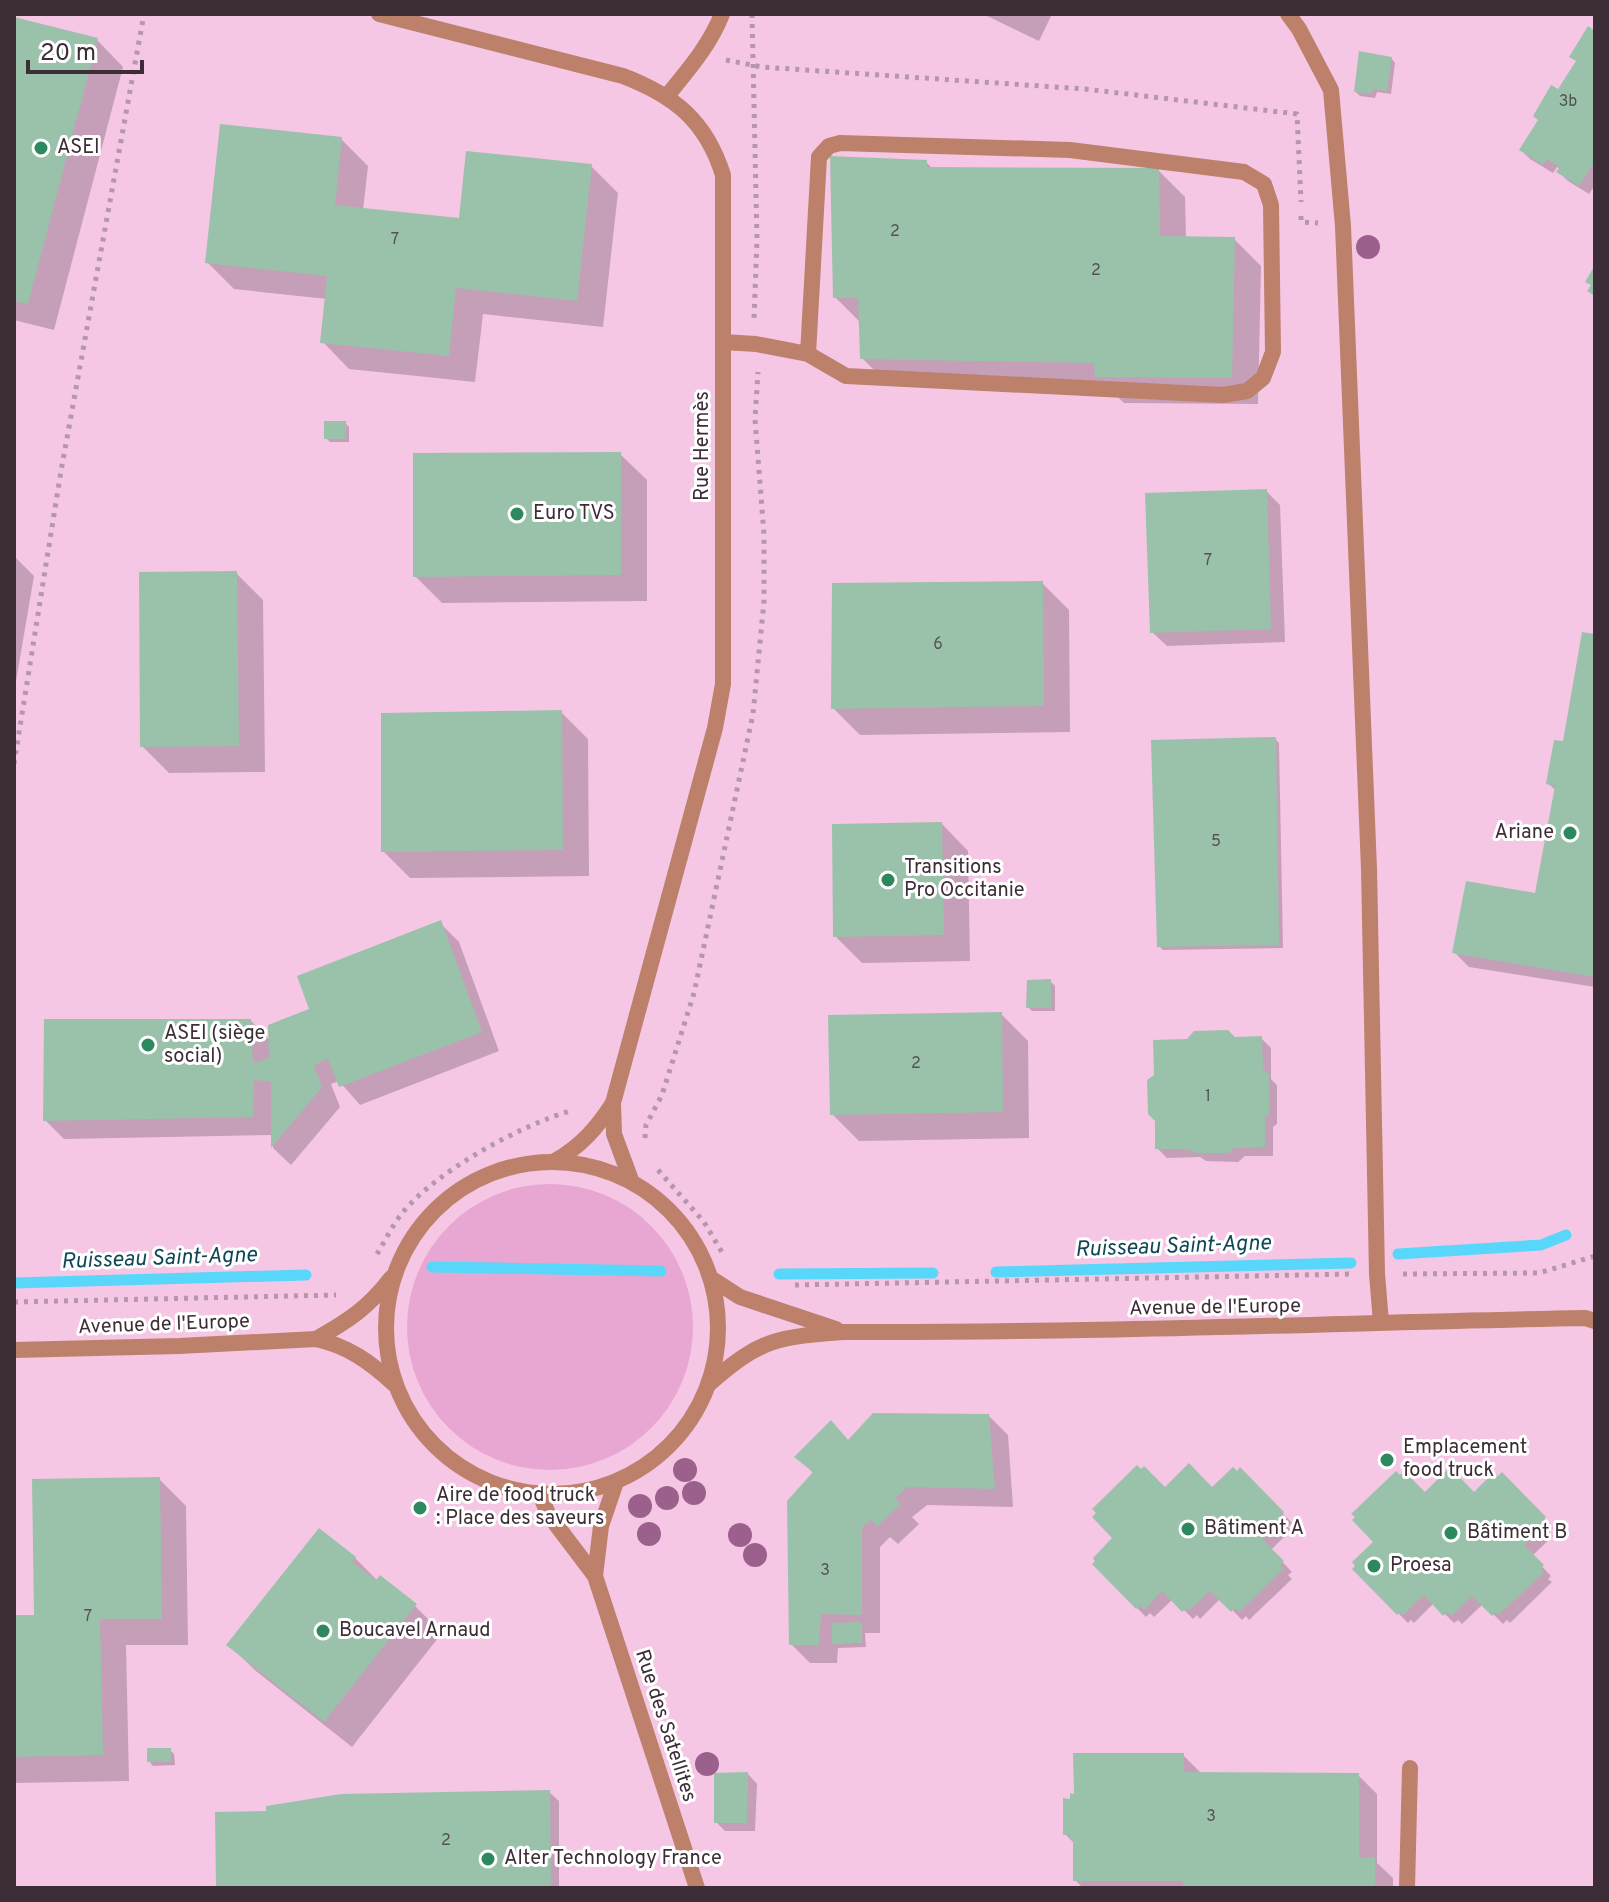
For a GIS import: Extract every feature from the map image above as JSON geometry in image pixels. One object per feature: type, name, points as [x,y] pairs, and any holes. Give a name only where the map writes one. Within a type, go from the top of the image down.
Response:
[{"type":"street","name":"Rue Hermès","points":[[379,14],[623,76],[667,96],[686,110],[703,131],[716,151],[723,175],[723,684],[715,728],[610,1108],[597,1127],[574,1150],[555,1161]]},
{"type":"street","points":[[667,96],[699,56],[717,29],[722,14]]},
{"type":"street","points":[[1288,14],[1331,90],[1343,226],[1369,869],[1377,1274],[1381,1322]]},
{"type":"street","points":[[723,342],[756,344],[808,354],[846,376],[1223,395],[1247,391],[1263,378],[1273,352],[1271,205],[1264,184],[1244,172],[1070,150],[840,143],[829,146],[819,157],[808,354]]},
{"type":"street","name":"Rue Hermès","points":[[610,1108],[614,1134],[631,1180]]},
{"type":"street","points":[[555,1161],[595,1167],[631,1180],[666,1206],[694,1240],[712,1279],[719,1332],[709,1384],[687,1425],[655,1459],[616,1482],[578,1493],[540,1494],[502,1487],[466,1472],[436,1449],[411,1419],[394,1385],[385,1330],[393,1275],[418,1229],[455,1192],[503,1168],[555,1161]]},
{"type":"street","name":"Avenue de l'Europe","points":[[316,1339],[354,1318],[376,1298],[393,1275]]},
{"type":"street","name":"Avenue de l'Europe","points":[[712,1279],[740,1297],[845,1332]]},
{"type":"street","name":"Avenue de l'Europe","points":[[709,1384],[735,1361],[761,1345],[787,1336],[845,1332],[1272,1328],[1592,1317]]},
{"type":"street","name":"Avenue de l'Europe","points":[[14,1350],[316,1339],[337,1343],[357,1354],[394,1385]]},
{"type":"street","name":"Rue des Satellites","points":[[595,1576],[601,1526],[616,1482]]},
{"type":"street","name":"Rue des Satellites","points":[[540,1494],[548,1514],[595,1576],[697,1888]]},
{"type":"street","points":[[1407,1888],[1410,1768]]},
{"type":"path","points":[[14,764],[61,471],[144,14]]},
{"type":"path","points":[[699,56],[762,67],[1085,89],[1297,114],[1301,222],[1343,226]]},
{"type":"path","points":[[374,1262],[403,1212],[453,1168],[499,1141],[571,1110],[610,1108]]},
{"type":"path","points":[[655,1166],[704,1222],[725,1255]]},
{"type":"path","points":[[786,1284],[1539,1273],[1595,1256]]},
{"type":"path","points":[[14,1302],[345,1295]]},
{"type":"shaded area","points":[[14,14],[1595,14],[1595,1888],[14,1888]]},
{"type":"shaded area","points":[[550,1184],[578,1187],[605,1195],[641,1216],[661,1236],[687,1285],[693,1327],[690,1355],[682,1382],[661,1418],[641,1438],[592,1464],[550,1470],[522,1467],[495,1459],[459,1438],[439,1418],[413,1369],[407,1327],[410,1299],[418,1272],[439,1236],[459,1216],[508,1190]]},
{"type":"building","name":"ASEI","points":[[14,17],[98,38],[28,304],[14,301]]},
{"type":"building","points":[[1588,26],[1595,31],[1595,161],[1579,186],[1556,172],[1560,167],[1547,159],[1543,165],[1519,150],[1538,120],[1533,116],[1551,85],[1558,89],[1576,61],[1569,57]]},
{"type":"building","points":[[1359,51],[1392,57],[1387,91],[1373,89],[1371,94],[1354,92]]},
{"type":"building","points":[[220,124],[342,137],[335,205],[459,218],[466,151],[592,164],[577,301],[456,288],[449,356],[320,343],[327,276],[205,263]]},
{"type":"building","points":[[830,156],[927,160],[927,167],[1159,168],[1160,236],[1235,237],[1232,378],[1095,377],[1094,363],[860,359],[858,298],[833,298]]},
{"type":"building","points":[[1595,265],[1595,296],[1587,291],[1591,285],[1585,282]]},
{"type":"building","points":[[324,421],[346,421],[346,439],[324,439]]},
{"type":"building","name":"Euro TVS","points":[[621,452],[621,575],[413,577],[413,453]]},
{"type":"building","points":[[1267,489],[1271,629],[1150,633],[1145,493]]},
{"type":"building","points":[[237,571],[239,746],[140,747],[139,572]]},
{"type":"building","points":[[1043,581],[1044,706],[831,709],[832,583]]},
{"type":"building","name":"Ariane","points":[[1582,632],[1595,634],[1595,977],[1452,953],[1466,881],[1535,893],[1555,786],[1546,784],[1554,740],[1563,741]]},
{"type":"building","points":[[562,710],[563,850],[381,852],[381,713]]},
{"type":"building","points":[[1276,737],[1279,945],[1157,947],[1151,740]]},
{"type":"building","name":"Transitions Pro Occitanie","points":[[942,822],[944,935],[833,937],[832,824]]},
{"type":"building","name":"ASEI (siège social)","points":[[441,920],[482,1032],[339,1087],[328,1059],[314,1065],[322,1087],[271,1148],[271,1082],[254,1080],[253,1117],[43,1121],[44,1019],[251,1019],[253,1063],[269,1058],[268,1025],[309,1009],[297,976]]},
{"type":"building","points":[[1051,979],[1051,1008],[1026,1008],[1027,980]]},
{"type":"building","points":[[1002,1012],[1003,1112],[830,1115],[828,1015]]},
{"type":"building","points":[[1228,1030],[1235,1037],[1262,1036],[1263,1069],[1269,1074],[1265,1147],[1235,1148],[1228,1153],[1155,1149],[1155,1121],[1148,1114],[1147,1080],[1154,1075],[1153,1040],[1187,1039],[1194,1031]]},
{"type":"building","points":[[873,1413],[989,1414],[995,1489],[908,1487],[895,1498],[901,1504],[877,1527],[870,1520],[862,1528],[862,1615],[821,1614],[819,1645],[789,1645],[787,1501],[813,1472],[794,1457],[831,1420],[848,1440]]},
{"type":"building","name":"Bâtiment A","points":[[1189,1463],[1212,1487],[1233,1467],[1237,1471],[1240,1467],[1284,1512],[1280,1516],[1283,1519],[1263,1540],[1284,1561],[1280,1565],[1284,1568],[1239,1612],[1235,1608],[1231,1612],[1210,1591],[1189,1611],[1186,1608],[1182,1612],[1162,1591],[1144,1610],[1140,1606],[1136,1609],[1092,1564],[1095,1561],[1093,1558],[1112,1538],[1092,1517],[1096,1513],[1092,1509],[1137,1465],[1141,1469],[1144,1466],[1165,1487]]},
{"type":"building","name":"Bâtiment B","points":[[1450,1467],[1474,1492],[1494,1472],[1498,1476],[1502,1472],[1546,1517],[1542,1521],[1546,1525],[1524,1545],[1544,1565],[1541,1568],[1544,1572],[1499,1615],[1496,1612],[1492,1616],[1472,1596],[1451,1616],[1447,1612],[1443,1616],[1424,1595],[1403,1615],[1400,1612],[1397,1615],[1352,1569],[1355,1566],[1352,1562],[1373,1542],[1352,1520],[1355,1517],[1351,1514],[1396,1471],[1400,1475],[1404,1471],[1425,1492]]},
{"type":"building","points":[[160,1477],[162,1619],[100,1619],[103,1755],[14,1757],[14,1615],[34,1615],[32,1479]]},
{"type":"building","points":[[319,1528],[356,1557],[352,1562],[376,1580],[380,1575],[417,1604],[324,1722],[226,1645]]},
{"type":"building","points":[[862,1622],[862,1643],[832,1644],[832,1623]]},
{"type":"building","points":[[147,1748],[171,1748],[171,1762],[147,1762]]},
{"type":"building","points":[[1073,1753],[1184,1753],[1184,1772],[1359,1773],[1359,1858],[1375,1857],[1375,1888],[1183,1888],[1183,1881],[1073,1881],[1073,1840],[1070,1840],[1070,1835],[1063,1835],[1063,1798],[1070,1799],[1070,1793],[1074,1794]]},
{"type":"building","points":[[748,1772],[747,1823],[714,1823],[714,1773]]},
{"type":"building","points":[[550,1790],[551,1888],[216,1888],[215,1812],[266,1811],[266,1806],[341,1794]]},
{"type":"waterway","name":"Ruisseau Saint-Agne","points":[[1398,1254],[1541,1245],[1566,1235]]},
{"type":"waterway","name":"Ruisseau Saint-Agne","points":[[996,1272],[1351,1263]]},
{"type":"waterway","name":"Ruisseau Saint-Agne","points":[[432,1267],[661,1271]]},
{"type":"waterway","name":"Ruisseau Saint-Agne","points":[[779,1274],[933,1273]]},
{"type":"waterway","name":"Ruisseau Saint-Agne","points":[[14,1283],[306,1275]]},
{"type":"place","name":"ASEI","points":[[41,148]]},
{"type":"place","name":"Euro TVS","points":[[517,514]]},
{"type":"place","name":"Ariane","points":[[1570,833]]},
{"type":"place","name":"Transitions Pro Occitanie","points":[[888,880]]},
{"type":"place","name":"ASEI (siège social)","points":[[148,1045]]},
{"type":"place","name":"Emplacement food truck","points":[[1387,1460]]},
{"type":"place","name":"Aire de food truck : Place des saveurs","points":[[420,1508]]},
{"type":"place","name":"Bâtiment A","points":[[1188,1529]]},
{"type":"place","name":"Bâtiment B","points":[[1451,1533]]},
{"type":"place","name":"Proesa","points":[[1374,1566]]},
{"type":"place","name":"Boucavel Arnaud","points":[[323,1631]]},
{"type":"place","name":"Alter Technology France","points":[[488,1859]]}]
